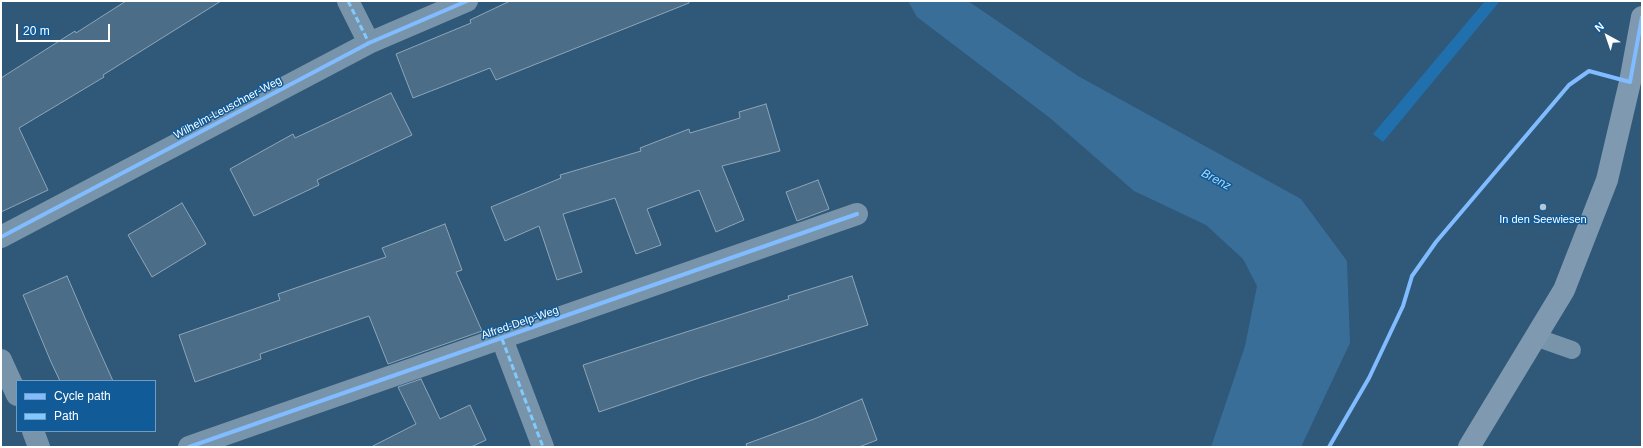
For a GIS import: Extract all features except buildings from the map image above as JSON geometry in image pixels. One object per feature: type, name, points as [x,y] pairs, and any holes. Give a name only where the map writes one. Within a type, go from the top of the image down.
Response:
[{"type":"street","points":[[348,1],[369,43]]},
{"type":"street","name":"Wilhelm-Leuschner-Weg","points":[[1,237],[369,43],[467,1]]},
{"type":"street","points":[[1468,447],[1564,290],[1607,180],[1630,82],[1642,17]]},
{"type":"street","name":"Alfred-Delp-Weg","points":[[189,447],[857,214]]},
{"type":"street","name":"Alfred-Delp-Weg","points":[[502,339],[543,447]]},
{"type":"street","points":[[1,360],[16,393]]},
{"type":"street","points":[[33,432],[39,447]]},
{"type":"lane","points":[[1535,337],[1572,350]]},
{"type":"shaded area","points":[[1485,1],[1500,1],[1383,142],[1373,134]]},
{"type":"water","name":"Brenz","points":[[908,1],[968,1],[1078,76],[1301,199],[1347,261],[1350,343],[1301,447],[1211,447],[1245,346],[1257,286],[1243,259],[1206,225],[1134,191],[1050,118],[917,17]]},
{"type":"marked path","points":[[348,1],[369,43]]},
{"type":"marked path","points":[[502,339],[543,447]]},
{"type":"cycle path","points":[[1,237],[369,43],[467,1]]},
{"type":"cycle path","points":[[1329,447],[1369,378],[1403,306],[1412,276],[1436,242],[1569,85],[1589,71],[1630,82],[1642,17]]},
{"type":"cycle path","points":[[189,447],[857,214]]},
{"type":"place","name":"In den Seewiesen","points":[[1543,207]]}]
